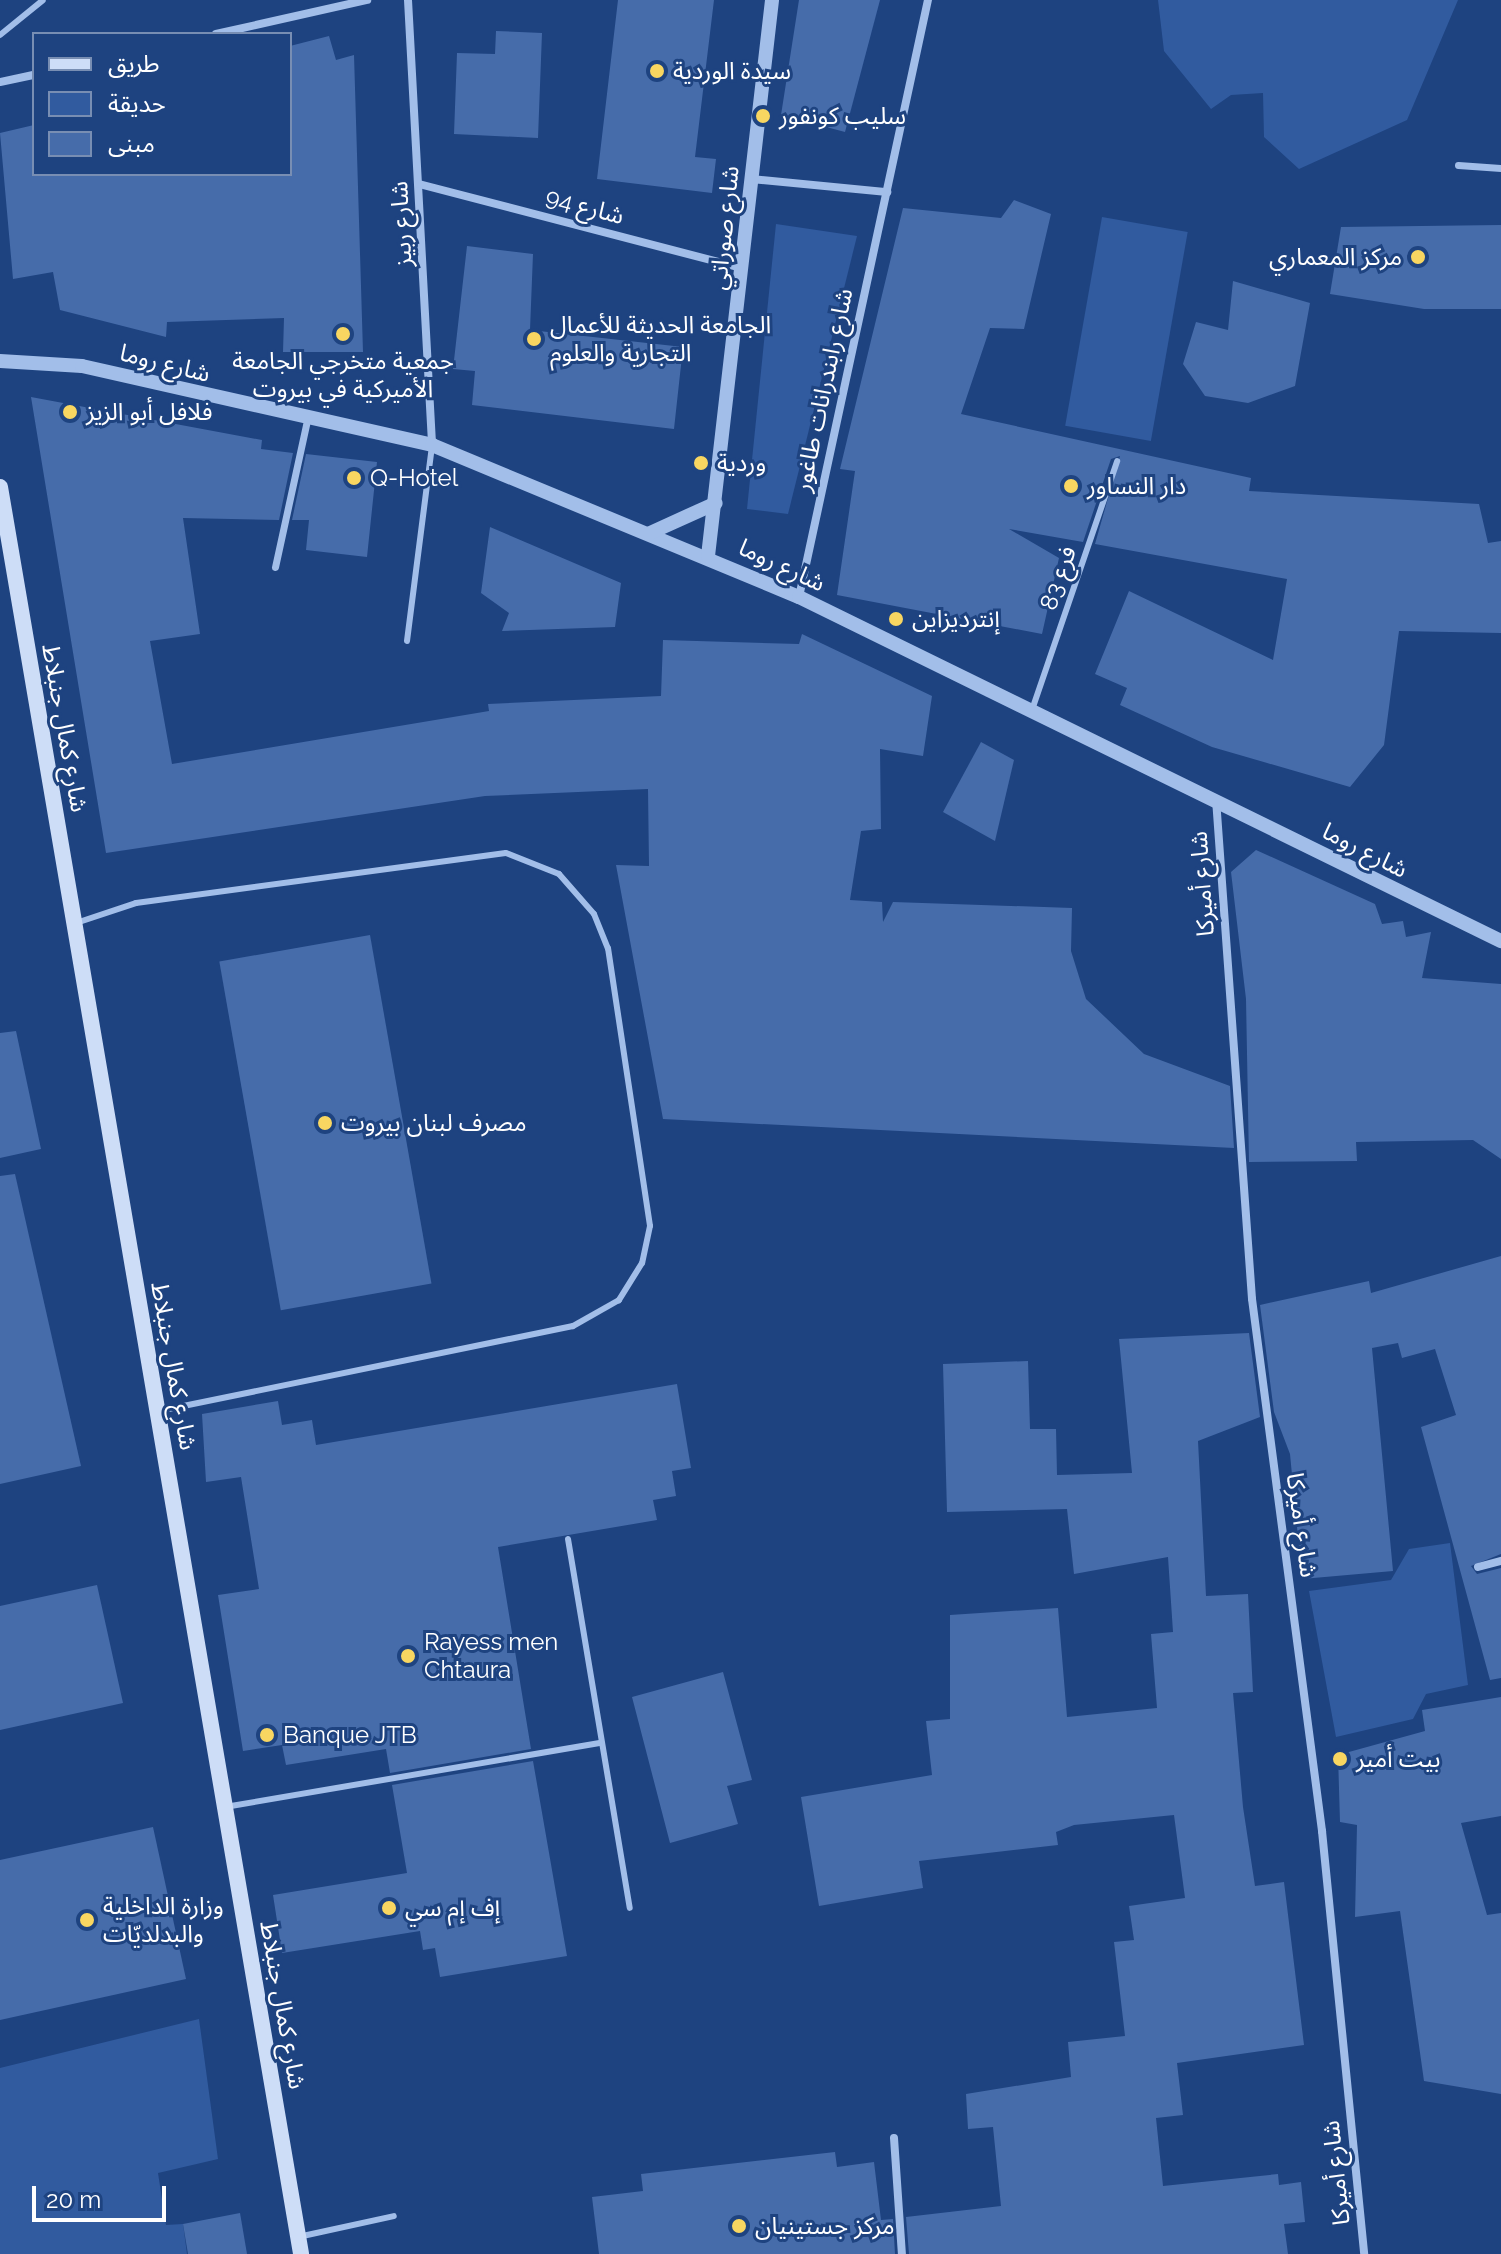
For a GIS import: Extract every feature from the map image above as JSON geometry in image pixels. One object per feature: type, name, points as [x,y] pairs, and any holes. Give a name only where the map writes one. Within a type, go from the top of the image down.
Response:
[{"type":"main road","name":"شارع كمال جنبلاط","points":[[0,487],[300,2246]]},
{"type":"street","points":[[225,32],[367,0]]},
{"type":"street","name":"شارع ربيز","points":[[408,0],[432,445]]},
{"type":"street","name":"شارع صوراتي","points":[[708,556],[772,0]]},
{"type":"street","name":"شارع رابندرانات طاغور","points":[[799,597],[928,0]]},
{"type":"street","points":[[0,82],[32,75]]},
{"type":"street","points":[[1458,165],[1501,168]]},
{"type":"street","points":[[751,179],[887,192]]},
{"type":"street","name":"شارع 94","points":[[419,184],[741,268]]},
{"type":"street","name":"شارع روما","points":[[0,361],[82,366],[307,420],[432,445],[708,556],[799,597],[1033,707],[1501,941]]},
{"type":"street","points":[[275,567],[307,420]]},
{"type":"street","points":[[650,533],[716,503]]},
{"type":"street","name":"شارع أميركا","points":[[1216,799],[1252,1299],[1322,1831],[1364,2254]]},
{"type":"street","points":[[1478,1567],[1501,1561]]},
{"type":"street","points":[[894,2138],[902,2254]]},
{"type":"lane","points":[[0,35],[43,0]]},
{"type":"lane","points":[[407,641],[432,445]]},
{"type":"lane","name":"فرع 83","points":[[1033,707],[1117,461]]},
{"type":"lane","points":[[75,924],[136,903],[506,853],[559,874],[594,914],[608,948],[650,1226],[642,1263],[619,1300],[573,1326],[158,1411]]},
{"type":"lane","points":[[568,1539],[630,1908]]},
{"type":"lane","points":[[225,1807],[600,1743]]},
{"type":"lane","points":[[300,2246],[394,2216]]},
{"type":"green space","points":[[1158,0],[1458,0],[1407,120],[1299,169],[1264,137],[1263,93],[1231,95],[1211,109],[1164,51]]},
{"type":"green space","points":[[1102,217],[1188,232],[1151,441],[1065,426]]},
{"type":"green space","points":[[776,224],[857,236],[788,514],[747,509]]},
{"type":"green space","points":[[1450,1543],[1468,1685],[1426,1694],[1413,1719],[1336,1737],[1309,1591],[1391,1580],[1409,1549]]},
{"type":"green space","points":[[199,2019],[218,2159],[158,2173],[166,2225],[183,2224],[187,2254],[0,2254],[0,2068]]},
{"type":"building","name":"سيدة الوردية","points":[[618,0],[714,0],[695,157],[716,159],[712,193],[597,179]]},
{"type":"building","points":[[799,0],[880,0],[845,132],[781,115]]},
{"type":"building","points":[[496,31],[542,33],[538,138],[454,134],[457,53],[495,54]]},
{"type":"building","points":[[329,36],[336,60],[354,55],[363,352],[283,352],[284,318],[167,322],[166,337],[60,310],[53,272],[13,279],[0,133],[32,125],[32,176],[292,176],[292,45]]},
{"type":"building","points":[[1014,200],[1051,214],[1024,329],[990,328],[961,414],[1251,478],[1249,491],[1479,504],[1488,543],[1501,541],[1501,633],[1399,631],[1384,745],[1350,787],[1212,747],[1120,705],[1127,688],[1095,674],[1129,591],[1273,660],[1287,579],[1095,544],[1120,456],[1111,459],[1083,542],[1009,529],[1059,558],[1042,634],[837,595],[855,471],[840,469],[903,208],[1001,218]]},
{"type":"building","name":"مركز المعماري","points":[[1501,225],[1501,309],[1424,309],[1330,294],[1341,227]]},
{"type":"building","name":"الجامعة الحديثة للأعمال التجارية والعلوم","points":[[467,246],[533,254],[530,330],[683,347],[674,429],[472,405],[475,371],[453,369]]},
{"type":"building","points":[[1233,281],[1310,303],[1295,386],[1248,403],[1205,396],[1183,364],[1196,322],[1228,330]]},
{"type":"building","points":[[31,397],[262,440],[261,449],[293,453],[279,520],[183,518],[200,634],[150,641],[172,764],[489,711],[488,704],[661,696],[663,640],[799,644],[802,634],[932,696],[923,756],[880,749],[881,829],[861,831],[850,900],[882,902],[883,922],[893,902],[1072,908],[1071,951],[1086,999],[1144,1054],[1230,1086],[1234,1148],[663,1119],[616,865],[649,866],[648,789],[485,796],[106,853]]},
{"type":"building","points":[[306,454],[377,462],[367,557],[306,550],[309,520],[292,520]]},
{"type":"building","points":[[490,527],[621,583],[615,627],[502,631],[509,613],[481,593]]},
{"type":"building","points":[[981,742],[1014,760],[995,841],[943,812]]},
{"type":"building","points":[[1256,850],[1375,904],[1382,924],[1403,921],[1406,937],[1431,932],[1422,978],[1501,984],[1501,1159],[1473,1140],[1356,1142],[1357,1161],[1249,1162],[1246,999],[1231,872]]},
{"type":"building","name":"مصرف لبنان بيروت","points":[[370,935],[431,1284],[281,1310],[219,962]]},
{"type":"building","points":[[16,1031],[41,1149],[0,1158],[0,1033]]},
{"type":"building","points":[[15,1174],[81,1466],[0,1484],[0,1176]]},
{"type":"building","points":[[1501,1256],[1501,1554],[1471,1566],[1477,1574],[1501,1568],[1501,1678],[1490,1680],[1421,1427],[1456,1415],[1435,1349],[1402,1358],[1398,1343],[1372,1348],[1393,1571],[1302,1579],[1290,1454],[1274,1412],[1260,1305],[1369,1281],[1371,1293]]},
{"type":"building","points":[[1249,1333],[1260,1417],[1198,1441],[1206,1596],[1248,1594],[1253,1692],[1233,1693],[1243,1807],[1255,1886],[1284,1882],[1304,2045],[1177,2063],[1183,2115],[1156,2118],[1163,2186],[1278,2174],[1279,2185],[1301,2182],[1305,2222],[1284,2224],[1288,2254],[909,2254],[906,2217],[1001,2206],[993,2127],[968,2129],[966,2094],[1071,2077],[1068,2042],[1125,2036],[1114,1942],[1134,1940],[1129,1906],[1185,1898],[1174,1815],[1074,1825],[1056,1832],[1058,1845],[919,1861],[923,1888],[819,1906],[801,1797],[932,1775],[926,1721],[950,1719],[950,1615],[1058,1608],[1067,1717],[1157,1708],[1151,1634],[1173,1632],[1168,1557],[1074,1574],[1067,1509],[947,1512],[943,1364],[1028,1361],[1030,1429],[1056,1429],[1057,1475],[1132,1473],[1119,1339]]},
{"type":"building","points":[[677,1384],[691,1468],[672,1471],[676,1496],[653,1500],[657,1520],[498,1547],[531,1749],[390,1773],[386,1749],[286,1765],[282,1745],[243,1751],[218,1595],[259,1589],[241,1477],[206,1482],[202,1414],[278,1401],[282,1425],[312,1420],[316,1445]]},
{"type":"building","points":[[97,1585],[123,1703],[0,1730],[0,1606]]},
{"type":"building","points":[[723,1672],[752,1780],[727,1786],[738,1824],[670,1843],[632,1697]]},
{"type":"building","points":[[1501,1697],[1501,1816],[1461,1823],[1487,1915],[1501,1913],[1501,2094],[1424,2081],[1400,1911],[1355,1917],[1357,1825],[1340,1822],[1338,1755],[1425,1731],[1422,1710]]},
{"type":"building","points":[[533,1761],[567,1956],[440,1977],[435,1948],[423,1950],[420,1931],[282,1953],[273,1895],[407,1873],[392,1785]]},
{"type":"building","name":"وزارة الداخلية والبدلديّات","points":[[153,1827],[186,1979],[0,2020],[0,1860]]},
{"type":"building","name":"مركز جستينيان","points":[[835,2152],[837,2167],[874,2162],[881,2220],[893,2219],[895,2254],[599,2254],[592,2197],[643,2191],[641,2174]]},
{"type":"building","points":[[240,2213],[247,2254],[188,2254],[183,2224]]},
{"type":"place","name":"سيدة الوردية","points":[[657,71]]},
{"type":"place","name":"سليب كونفور","points":[[763,116]]},
{"type":"place","name":"مركز المعماري","points":[[1418,257]]},
{"type":"place","name":"جمعية متخرجي الجامعة الأميركية في بيروت","points":[[343,334]]},
{"type":"place","name":"الجامعة الحديثة للأعمال التجارية والعلوم","points":[[534,339]]},
{"type":"place","name":"فلافل أبو الزيز","points":[[70,412]]},
{"type":"place","name":"وردية","points":[[701,463]]},
{"type":"place","name":"Q-Hotel","points":[[354,478]]},
{"type":"place","name":"دار النساور","points":[[1071,486]]},
{"type":"place","name":"إنترديزاين","points":[[896,619]]},
{"type":"place","name":"مصرف لبنان بيروت","points":[[325,1123]]},
{"type":"place","name":"Rayess men Chtaura","points":[[408,1656]]},
{"type":"place","name":"Banque JTB","points":[[267,1735]]},
{"type":"place","name":"بيت أمير","points":[[1340,1759]]},
{"type":"place","name":"إف إم سي","points":[[389,1908]]},
{"type":"place","name":"وزارة الداخلية والبدلديّات","points":[[87,1920]]},
{"type":"place","name":"مركز جستينيان","points":[[739,2226]]}]
